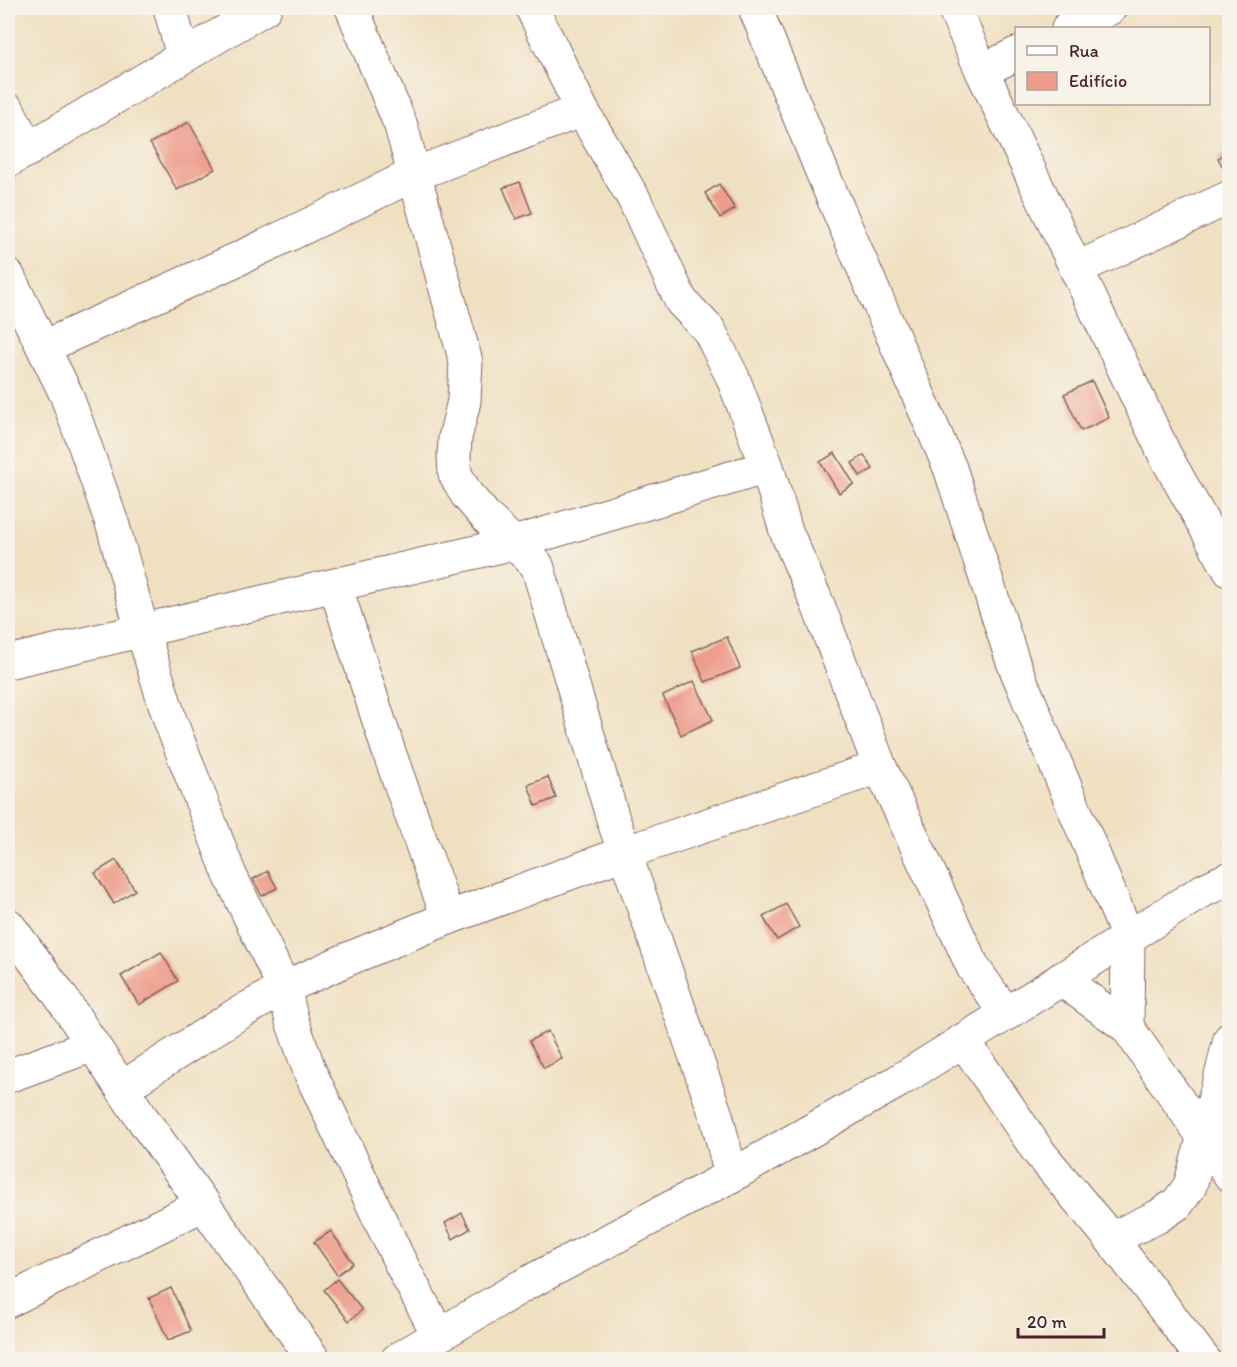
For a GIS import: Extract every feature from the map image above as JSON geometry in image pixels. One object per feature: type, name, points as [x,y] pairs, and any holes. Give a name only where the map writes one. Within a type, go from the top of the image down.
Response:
[{"type":"street","points":[[170,8],[183,56]]},
{"type":"street","points":[[8,110],[18,156],[265,8]]},
{"type":"street","points":[[352,8],[401,126],[466,362],[464,401],[455,438],[455,474],[467,495],[488,519],[537,565],[624,853],[717,1118],[731,1176]]},
{"type":"street","points":[[532,8],[582,110],[634,199],[681,301],[709,330],[733,378],[767,467],[786,531],[818,605],[880,767],[973,967],[1006,1014]]},
{"type":"street","points":[[755,8],[825,179],[950,468],[1013,662],[1128,937],[1127,1027]]},
{"type":"street","points":[[954,8],[1165,455],[1230,571]]},
{"type":"street","points":[[1070,27],[1110,8]]},
{"type":"street","points":[[982,71],[1015,55]]},
{"type":"street","points":[[44,347],[242,257],[413,175],[582,110]]},
{"type":"street","points":[[1076,269],[1230,197]]},
{"type":"street","points":[[8,276],[66,394],[113,526],[170,720],[230,875],[284,988],[292,1021],[310,1072],[391,1244],[438,1334]]},
{"type":"street","points":[[8,662],[514,543],[767,467]]},
{"type":"street","points":[[335,585],[389,752],[447,918]]},
{"type":"street","points":[[122,1088],[236,1015],[284,988],[348,959],[447,918],[624,853],[880,767]]},
{"type":"street","points":[[397,1359],[522,1286],[731,1176],[897,1082],[1204,890],[1230,878]]},
{"type":"street","points":[[8,925],[57,991],[122,1088],[314,1359]]},
{"type":"street","points":[[1060,979],[1127,1027],[1230,1175]]},
{"type":"street","points":[[1111,1239],[1157,1217],[1177,1204],[1190,1186],[1230,1039]]},
{"type":"street","points":[[963,1040],[1038,1150],[1111,1239],[1204,1359]]},
{"type":"street","points":[[8,1076],[93,1045]]},
{"type":"street","points":[[8,1301],[204,1204]]},
{"type":"building","points":[[189,122],[215,169],[177,190],[150,143]]},
{"type":"building","points":[[1230,151],[1230,180],[1218,158]]},
{"type":"building","points":[[520,182],[532,213],[516,219],[503,188]]},
{"type":"building","points":[[719,184],[735,209],[720,218],[705,193]]},
{"type":"building","points":[[1092,381],[1109,418],[1081,431],[1064,394]]},
{"type":"building","points":[[835,453],[854,484],[839,493],[820,462]]},
{"type":"building","points":[[864,455],[873,469],[860,476],[852,463]]},
{"type":"building","points":[[727,637],[740,668],[705,682],[692,651]]},
{"type":"building","points":[[694,681],[713,720],[681,735],[663,696]]},
{"type":"building","points":[[548,777],[556,798],[536,806],[528,785]]},
{"type":"building","points":[[116,860],[135,890],[114,904],[95,873]]},
{"type":"building","points":[[268,871],[277,888],[262,896],[253,879]]},
{"type":"building","points":[[786,904],[799,927],[777,940],[763,917]]},
{"type":"building","points":[[161,952],[178,981],[139,1005],[121,976]]},
{"type":"building","points":[[548,1031],[562,1059],[544,1068],[529,1041]]},
{"type":"building","points":[[462,1213],[470,1229],[453,1239],[445,1223]]},
{"type":"building","points":[[331,1231],[353,1263],[337,1275],[314,1242]]},
{"type":"building","points":[[337,1279],[362,1310],[349,1321],[324,1290]]},
{"type":"building","points":[[171,1288],[191,1331],[168,1340],[149,1298]]}]
